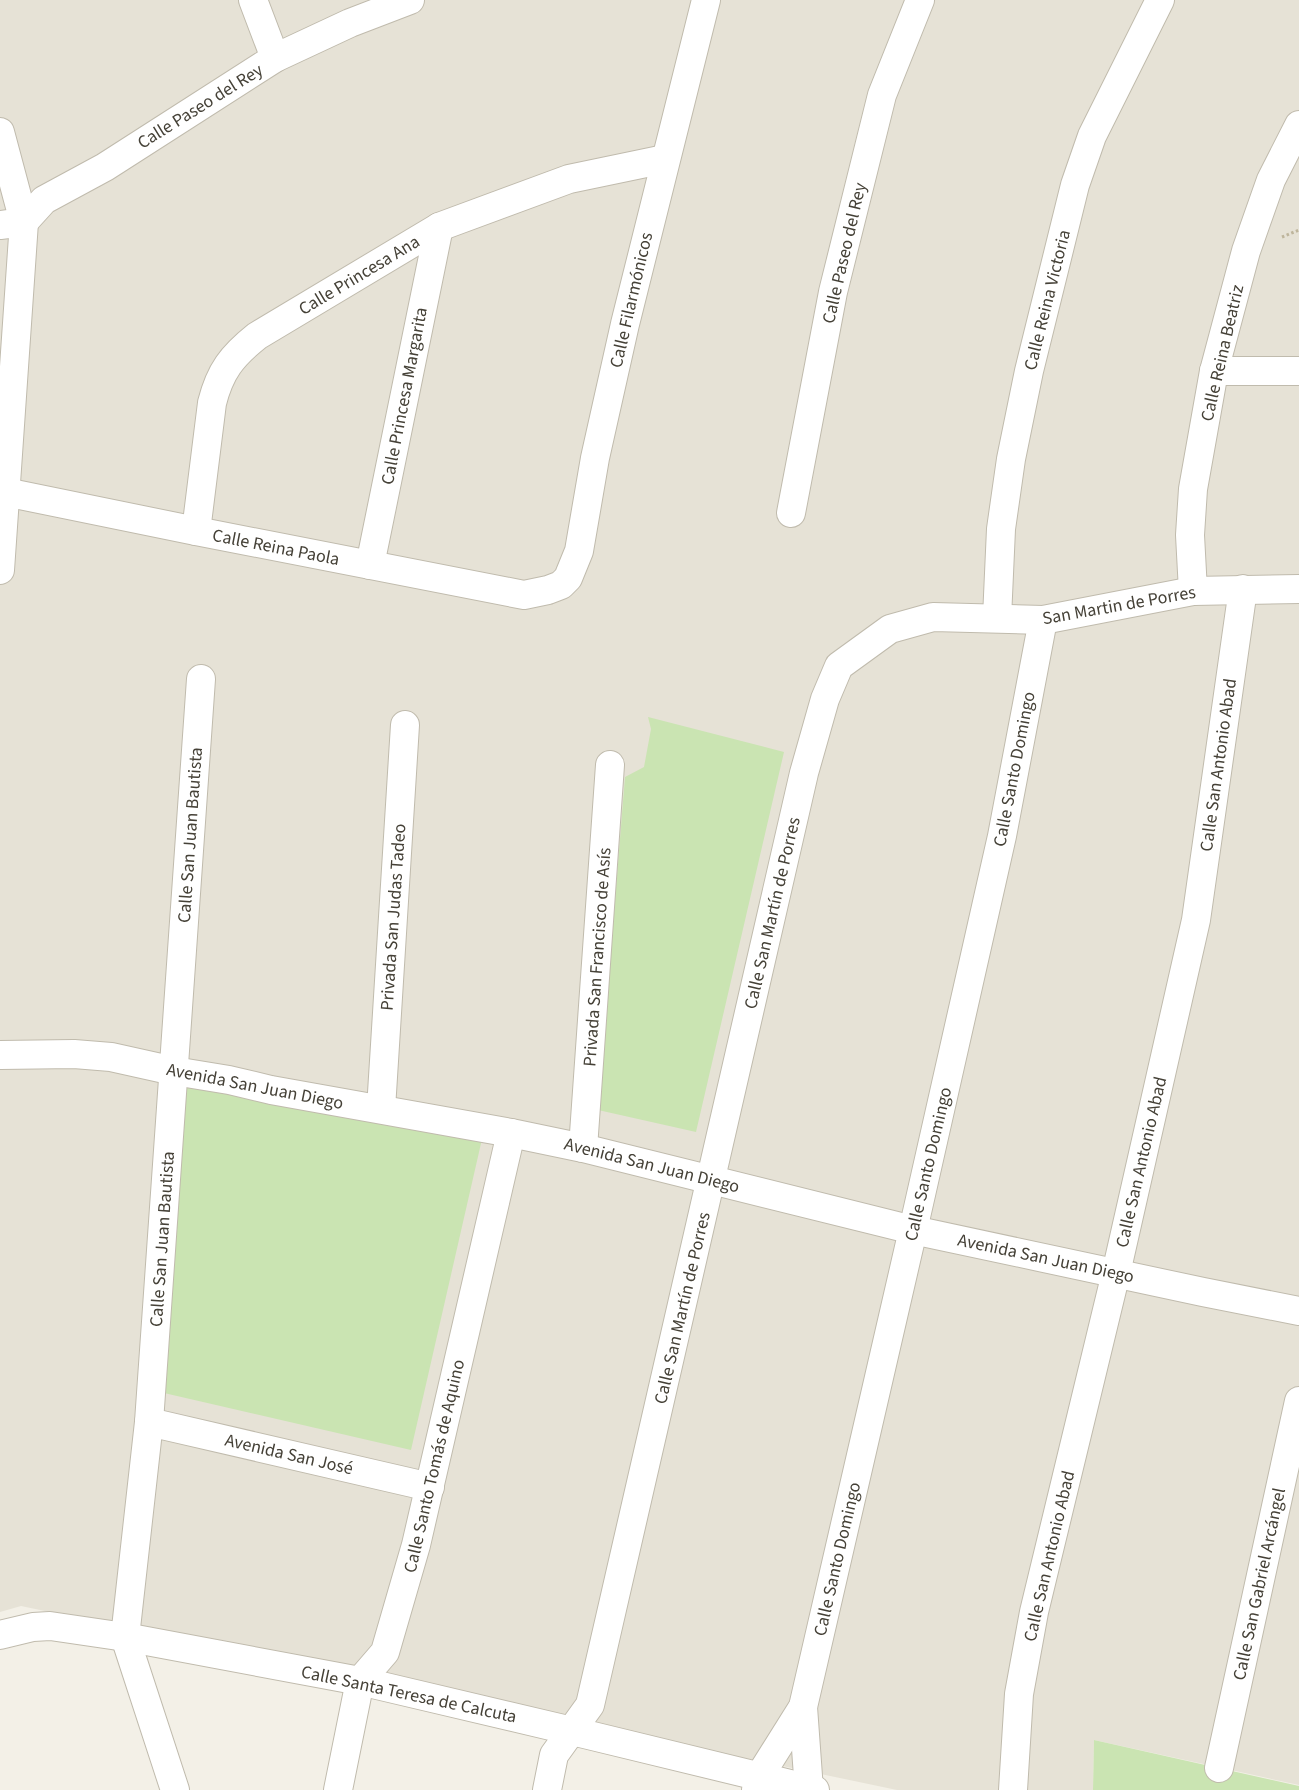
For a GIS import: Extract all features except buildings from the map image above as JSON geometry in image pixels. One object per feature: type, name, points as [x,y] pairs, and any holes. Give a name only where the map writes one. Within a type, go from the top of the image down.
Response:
[{"type":"street","points":[[253,0],[275,58]]},
{"type":"street","name":"Calle Paseo del Rey","points":[[12,223],[44,200],[105,167],[275,58],[350,23],[410,0]]},
{"type":"street","name":"Calle Filarmónicos","points":[[548,590],[560,585],[568,578],[579,551],[595,458],[628,314],[706,0]]},
{"type":"street","name":"Calle Paseo del Rey","points":[[791,513],[833,292],[856,198],[882,95],[920,0]]},
{"type":"street","name":"Calle Reina Victoria","points":[[998,618],[1001,529],[1011,459],[1030,371],[1075,185],[1092,136],[1160,0]]},
{"type":"street","name":"Calle Reina Beatriz","points":[[1193,591],[1190,534],[1193,489],[1214,371],[1246,251],[1271,180],[1299,125]]},
{"type":"street","points":[[0,132],[12,223],[5,492],[0,570]]},
{"type":"street","name":"Calle Princesa Ana","points":[[196,532],[212,403],[216,386],[224,369],[239,351],[257,336],[439,227],[569,179],[665,159]]},
{"type":"street","name":"Calle Princesa Margarita","points":[[370,565],[439,227]]},
{"type":"street","points":[[1214,371],[1299,371]]},
{"type":"street","name":"Calle Reina Paola","points":[[5,492],[196,532],[524,595],[548,590]]},
{"type":"street","name":"Calle San Antonio Abad","points":[[1013,1790],[1019,1694],[1034,1612],[1116,1273],[1196,920],[1243,589]]},
{"type":"street","name":"San Martin de Porres","points":[[824,699],[839,666],[890,629],[933,617],[1043,620],[1193,591],[1299,589]]},
{"type":"street","name":"Calle Santo Domingo","points":[[758,1784],[803,1707],[1002,836],[1043,620]]},
{"type":"street","name":"Calle San Juan Bautista","points":[[175,1790],[125,1637],[149,1422],[201,679]]},
{"type":"street","name":"Calle San Martín de Porres","points":[[547,1790],[554,1755],[590,1704],[804,773],[824,699]]},
{"type":"street","name":"Privada San Judas Tadeo","points":[[381,1109],[404,726]]},
{"type":"street","name":"Privada San Francisco de Asís","points":[[583,1148],[610,766]]},
{"type":"street","name":"Avenida San Juan Diego","points":[[0,1055],[74,1054],[111,1057],[271,1090],[511,1133],[583,1148],[913,1230],[1299,1311]]},
{"type":"street","name":"Calle Santo Tomás de Aquino","points":[[338,1790],[360,1681],[385,1652],[416,1545],[511,1133]]},
{"type":"street","name":"Calle San Gabriel Arcángel","points":[[1219,1768],[1299,1401]]},
{"type":"street","name":"Avenida San José","points":[[149,1422],[430,1487]]},
{"type":"street","name":"Calle Santa Teresa de Calcuta","points":[[0,1635],[33,1627],[50,1626],[125,1637],[360,1681],[572,1731],[758,1784],[811,1790]]},
{"type":"street","name":"Calle Santo Domingo","points":[[803,1707],[811,1790]]},
{"type":"shaded area","points":[[0,0],[1299,0],[1299,1785],[1094,1740],[1093,1790],[897,1790],[21,1606],[0,1612]]},
{"type":"green space","points":[[648,717],[784,752],[696,1132],[598,1110],[625,777],[644,767],[651,729]]},
{"type":"green space","points":[[187,1081],[482,1139],[411,1450],[164,1393]]},
{"type":"green space","points":[[1094,1740],[1299,1786],[1299,1790],[1093,1790]]}]
